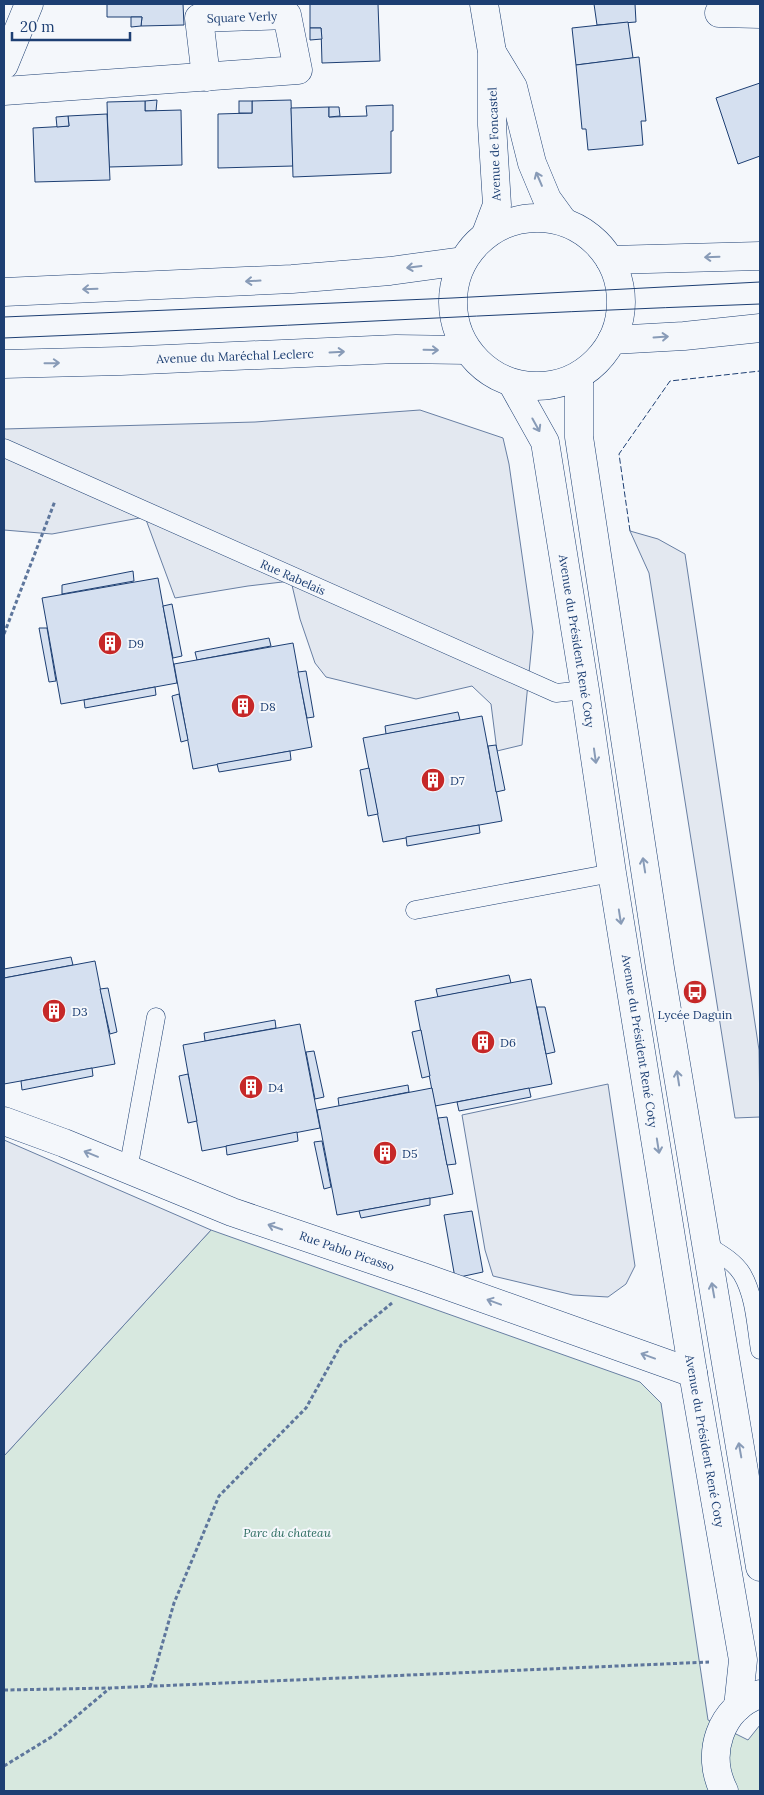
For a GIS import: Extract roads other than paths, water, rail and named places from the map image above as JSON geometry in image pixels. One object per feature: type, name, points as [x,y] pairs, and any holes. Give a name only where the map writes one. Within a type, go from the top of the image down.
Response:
[{"type":"street","points":[[4,65],[29,4]]},
{"type":"street","name":"Avenue de Foncastel","points":[[484,4],[492,52],[492,126],[497,205],[486,234]]},
{"type":"street","points":[[719,13],[760,14]]},
{"type":"street","name":"Avenue de Foncastel","points":[[492,52],[513,87],[532,163],[547,199],[563,221]]},
{"type":"street","points":[[4,91],[206,77]]},
{"type":"street","points":[[523,218],[563,221],[576,227],[599,244],[610,260],[617,275],[620,290],[622,309],[618,325],[603,355],[579,376],[558,385],[534,387],[512,383],[495,375],[479,364],[467,350],[454,318],[452,298],[456,279],[463,261],[474,246],[486,234],[504,224],[523,218]]},
{"type":"street","points":[[610,260],[760,256]]},
{"type":"street","points":[[4,292],[292,279],[390,271],[463,261]]},
{"type":"street","points":[[612,340],[684,336],[760,328]]},
{"type":"street","name":"Avenue du Maréchal Leclerc","points":[[4,364],[396,349],[467,350]]},
{"type":"street","points":[[579,376],[579,437],[660,968],[760,1567]]},
{"type":"street","name":"Avenue du Président René Coty","points":[[512,383],[545,442],[612,873],[749,1701]]},
{"type":"street","name":"Rue Pablo Picasso","points":[[4,1120],[232,1212],[694,1373]]},
{"type":"street","points":[[724,1791],[718,1779],[715,1760],[717,1740],[725,1722],[749,1701]]},
{"type":"lane","name":"Rue Rabelais","points":[[4,448],[556,693],[585,690]]},
{"type":"lane","points":[[415,910],[612,873]]},
{"type":"lane","points":[[128,1170],[156,1017]]},
{"type":"lane","points":[[706,1245],[725,1256],[742,1274],[751,1296],[760,1350]]},
{"type":"lane","points":[[750,1508],[760,1479]]},
{"type":"tram line","points":[[4,317],[452,298],[760,282]]},
{"type":"tram line","points":[[4,338],[760,304]]},
{"type":"place","name":"D9","points":[[110,643]]},
{"type":"place","name":"D8","points":[[243,706]]},
{"type":"place","name":"D7","points":[[433,780]]},
{"type":"place","name":"Lycée Daguin","points":[[695,992]]},
{"type":"place","name":"D3","points":[[54,1011]]},
{"type":"place","name":"D6","points":[[483,1042]]},
{"type":"place","name":"D4","points":[[251,1087]]},
{"type":"place","name":"D5","points":[[385,1153]]},
{"type":"park label","name":"Parc du chateau","points":[[287,1532]]}]
